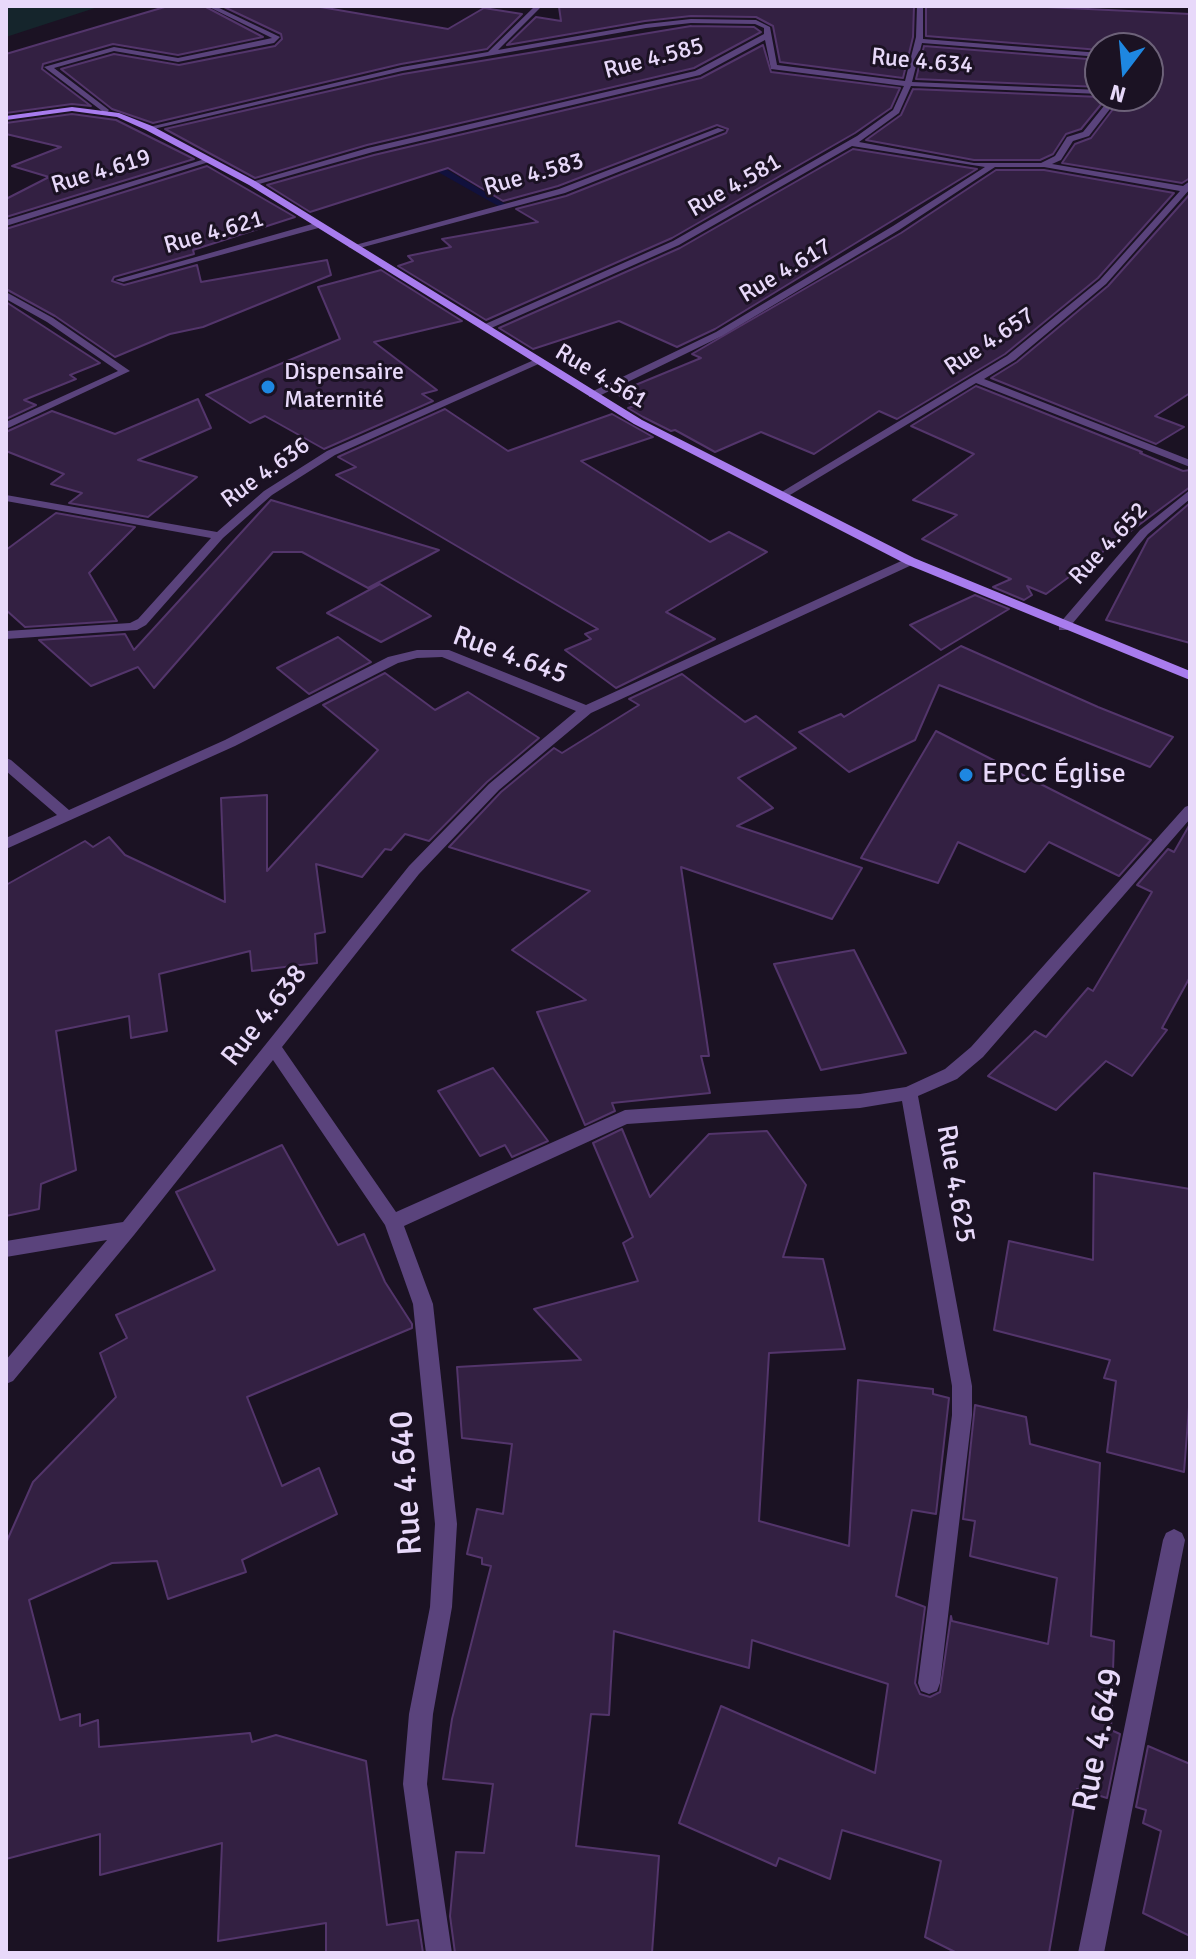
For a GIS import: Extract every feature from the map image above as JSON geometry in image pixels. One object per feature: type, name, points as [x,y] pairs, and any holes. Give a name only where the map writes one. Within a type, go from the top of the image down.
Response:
[{"type":"main road","name":"Rue 4.561","points":[[6,118],[63,109],[106,112],[149,128],[252,183],[593,395],[781,496],[910,561],[1063,627],[1190,676]]},
{"type":"street","points":[[106,112],[48,67],[114,49],[178,60],[274,41],[276,37],[210,6]]},
{"type":"street","points":[[490,54],[539,6]]},
{"type":"street","name":"Rue 4.581","points":[[486,327],[676,243],[850,143],[896,111],[908,84],[919,41],[920,6]]},
{"type":"street","name":"Rue 4.585","points":[[149,128],[268,98],[490,54],[679,22],[756,22],[767,27],[768,35],[739,54],[697,73],[371,150],[252,183]]},
{"type":"street","name":"Rue 4.634","points":[[768,35],[774,67],[908,84],[1084,91]]},
{"type":"street","points":[[919,41],[1084,54]]},
{"type":"street","points":[[1042,165],[1058,158],[1070,139],[1086,134],[1103,112]]},
{"type":"street","name":"Rue 4.583","points":[[353,247],[562,191],[721,130]]},
{"type":"street","points":[[850,143],[991,167],[1042,165],[1188,186]]},
{"type":"street","name":"Rue 4.619","points":[[6,223],[208,161]]},
{"type":"street","name":"Rue 4.617","points":[[593,395],[719,334],[991,167]]},
{"type":"street","name":"Rue 4.657","points":[[781,496],[1011,358],[1103,282],[1188,186]]},
{"type":"street","name":"Rue 4.621","points":[[120,280],[319,225]]},
{"type":"street","points":[[6,295],[50,320],[125,371],[6,426]]},
{"type":"street","name":"Rue 4.636","points":[[6,498],[219,536],[268,493],[331,453],[538,362]]},
{"type":"street","points":[[975,379],[1190,464]]},
{"type":"street","name":"Rue 4.652","points":[[1063,627],[1144,532],[1190,493]]},
{"type":"street","points":[[6,635],[133,627],[151,613],[219,536]]},
{"type":"street","name":"Rue 4.645","points":[[6,844],[230,743],[393,660],[417,654],[444,653],[586,710],[910,561]]},
{"type":"street","name":"Rue 4.638","points":[[6,1375],[128,1229],[414,870],[454,826],[586,710]]},
{"type":"street","points":[[6,763],[68,817]]},
{"type":"street","name":"Rue 4.625","points":[[929,1683],[962,1415],[962,1386],[909,1093],[951,1074],[977,1052],[1190,810]]},
{"type":"street","name":"Rue 4.640","points":[[273,1047],[393,1222],[423,1304],[446,1524],[441,1607],[421,1714],[415,1784],[439,1953]]},
{"type":"street","points":[[393,1222],[625,1117],[860,1101],[909,1093]]},
{"type":"street","points":[[6,1249],[128,1229]]},
{"type":"street","name":"Rue 4.649","points":[[1091,1953],[1174,1540]]},
{"type":"shaded area","points":[[6,6],[101,6],[6,37]]},
{"type":"building","points":[[168,6],[204,6],[263,37],[178,55],[113,44],[43,64],[42,69],[91,106],[72,104],[6,113],[6,54]]},
{"type":"building","points":[[222,6],[315,6],[448,29],[484,8],[522,14],[487,49],[401,64],[153,123],[112,109],[61,69],[114,54],[179,65],[275,46],[282,39],[281,34]]},
{"type":"building","points":[[914,6],[913,37],[903,78],[780,62],[773,26],[756,17],[691,16],[645,21],[507,45],[536,17],[561,21],[559,7]]},
{"type":"building","points":[[926,6],[1027,6],[1190,14],[1190,178],[1182,183],[1062,163],[1075,144],[1091,138],[1111,112],[1164,112],[1164,32],[1084,32],[1084,49],[926,36]]},
{"type":"building","points":[[691,26],[754,27],[761,32],[694,68],[367,145],[255,178],[165,129],[403,74]]},
{"type":"building","points":[[763,45],[771,72],[900,88],[891,108],[855,133],[672,238],[486,320],[398,266],[413,261],[408,256],[451,247],[442,239],[538,222],[516,209],[566,196],[726,133],[728,129],[717,125],[558,186],[503,201],[448,168],[310,212],[267,185],[374,155],[701,78]]},
{"type":"building","points":[[924,46],[1084,59],[1084,86],[916,79]]},
{"type":"building","points":[[913,89],[1084,96],[1084,112],[1095,112],[1081,129],[1066,134],[1053,154],[1040,160],[974,160],[866,140],[901,115]]},
{"type":"building","points":[[72,114],[116,120],[194,159],[6,217],[6,199],[49,177],[12,166],[61,147],[6,134],[6,123]]},
{"type":"building","points":[[853,149],[977,169],[715,329],[677,347],[619,321],[533,349],[499,328],[680,248]]},
{"type":"building","points":[[207,166],[295,217],[193,250],[194,254],[114,277],[112,281],[124,285],[197,265],[201,282],[327,260],[331,275],[203,327],[170,334],[115,357],[55,316],[6,289],[6,229]]},
{"type":"building","points":[[996,170],[1044,170],[1174,193],[1098,278],[1005,354],[897,419],[879,411],[814,454],[761,432],[715,452],[643,417],[628,408],[634,406],[616,393],[701,358],[692,354],[901,233]]},
{"type":"building","points":[[1190,194],[1190,393],[1155,416],[1184,427],[1156,444],[991,378],[1017,362],[1108,286]]},
{"type":"building","points":[[381,270],[462,321],[374,342],[437,390],[422,394],[433,401],[324,449],[265,416],[250,423],[206,395],[340,339],[318,287]]},
{"type":"building","points":[[6,302],[100,363],[70,375],[76,379],[24,400],[36,405],[6,419]]},
{"type":"building","points":[[976,386],[1183,471],[1190,470],[1190,487],[1046,594],[1027,586],[1032,595],[1024,600],[993,587],[1011,579],[922,539],[957,515],[913,500],[974,454],[911,426]]},
{"type":"building","points":[[198,399],[211,428],[138,460],[197,477],[148,517],[69,503],[82,493],[51,484],[64,474],[6,451],[6,432],[52,411],[115,434]]},
{"type":"building","points":[[445,409],[508,451],[612,414],[653,437],[581,461],[710,542],[729,532],[767,552],[666,612],[715,639],[616,688],[565,650],[591,639],[585,634],[598,629],[336,475],[356,467],[338,457]]},
{"type":"building","points":[[271,500],[439,550],[368,588],[302,552],[273,552],[154,688],[138,667],[91,686],[39,640],[125,634],[134,650]]},
{"type":"building","points":[[1190,503],[1190,643],[1106,620],[1148,539]]},
{"type":"building","points":[[56,513],[135,527],[89,573],[117,621],[25,627],[6,610],[6,550]]},
{"type":"building","points":[[380,584],[431,616],[381,642],[327,613]]},
{"type":"building","points":[[975,595],[1009,609],[941,650],[910,625]]},
{"type":"building","points":[[338,637],[371,662],[309,694],[277,668]]},
{"type":"building","points":[[961,646],[1173,737],[1150,767],[939,685],[915,740],[849,772],[799,732],[841,714],[844,717]]},
{"type":"building","points":[[385,673],[435,710],[468,692],[539,738],[487,782],[429,841],[405,834],[391,850],[385,849],[362,877],[316,864],[325,932],[315,934],[317,963],[252,971],[250,951],[159,974],[167,1031],[131,1038],[129,1016],[56,1031],[76,1170],[41,1184],[39,1209],[6,1216],[6,885],[85,841],[93,847],[109,837],[125,855],[225,902],[221,798],[267,795],[267,871],[378,750],[323,705]]},
{"type":"building","points":[[682,674],[745,722],[756,716],[796,748],[738,778],[773,808],[737,826],[862,868],[832,919],[681,867],[709,1056],[701,1056],[710,1093],[612,1103],[615,1111],[585,1125],[537,1012],[586,1000],[512,950],[590,891],[449,847],[501,792],[554,748],[562,753],[639,705],[629,699]]},
{"type":"building","points":[[936,731],[1151,840],[1119,876],[1049,842],[1025,872],[958,842],[938,883],[861,858]]},
{"type":"building","points":[[1190,824],[1190,977],[1162,1028],[1167,1030],[1132,1076],[1106,1061],[1056,1110],[988,1076],[1035,1031],[1046,1037],[1088,988],[1093,991],[1152,892],[1137,885],[1168,849],[1174,852]]},
{"type":"building","points":[[854,950],[906,1053],[821,1070],[774,964]]},
{"type":"building","points":[[493,1068],[548,1141],[512,1157],[505,1145],[480,1156],[438,1091]]},
{"type":"building","points":[[622,1129],[650,1197],[709,1134],[767,1131],[806,1185],[783,1257],[823,1259],[845,1349],[769,1353],[759,1521],[849,1546],[858,1380],[933,1389],[933,1394],[949,1398],[936,1514],[912,1510],[896,1596],[925,1607],[915,1683],[920,1694],[930,1697],[940,1692],[951,1616],[952,1621],[1048,1644],[1057,1578],[970,1556],[975,1521],[963,1519],[975,1405],[1026,1417],[1030,1444],[1100,1463],[1091,1636],[1114,1641],[1111,1730],[1120,1734],[1107,1798],[1077,1789],[1049,1953],[957,1953],[925,1937],[941,1861],[842,1830],[830,1879],[779,1858],[776,1866],[679,1823],[721,1706],[875,1773],[888,1684],[752,1640],[749,1668],[614,1631],[609,1715],[591,1714],[576,1846],[659,1856],[652,1953],[455,1953],[450,1916],[456,1852],[484,1853],[493,1784],[443,1779],[452,1719],[491,1566],[482,1564],[482,1558],[467,1554],[477,1509],[503,1514],[512,1444],[462,1438],[457,1367],[581,1360],[534,1309],[638,1281],[623,1243],[633,1237],[593,1143]]},
{"type":"building","points":[[282,1145],[338,1245],[364,1234],[385,1282],[412,1324],[412,1328],[247,1397],[282,1486],[319,1468],[337,1514],[242,1560],[246,1572],[168,1599],[157,1561],[112,1563],[29,1600],[60,1720],[80,1714],[80,1726],[98,1720],[99,1747],[250,1733],[252,1742],[276,1735],[366,1761],[387,1925],[418,1920],[423,1953],[326,1953],[326,1923],[218,1941],[222,1843],[100,1875],[100,1834],[6,1859],[6,1543],[33,1482],[116,1397],[100,1353],[127,1338],[116,1315],[215,1270],[176,1192]]},
{"type":"building","points":[[1094,1173],[1190,1189],[1190,1394],[1184,1472],[1107,1452],[1116,1381],[1104,1378],[1110,1360],[994,1330],[1009,1241],[1093,1260]]},
{"type":"building","points":[[1148,1746],[1190,1764],[1190,1936],[1143,1913],[1161,1831],[1143,1823],[1146,1810],[1136,1807]]},
{"type":"waterway","points":[[441,170],[503,205]]},
{"type":"place","name":"Dispensaire Maternité","points":[[268,387]]},
{"type":"place","name":"EPCC Église","points":[[966,775]]}]
